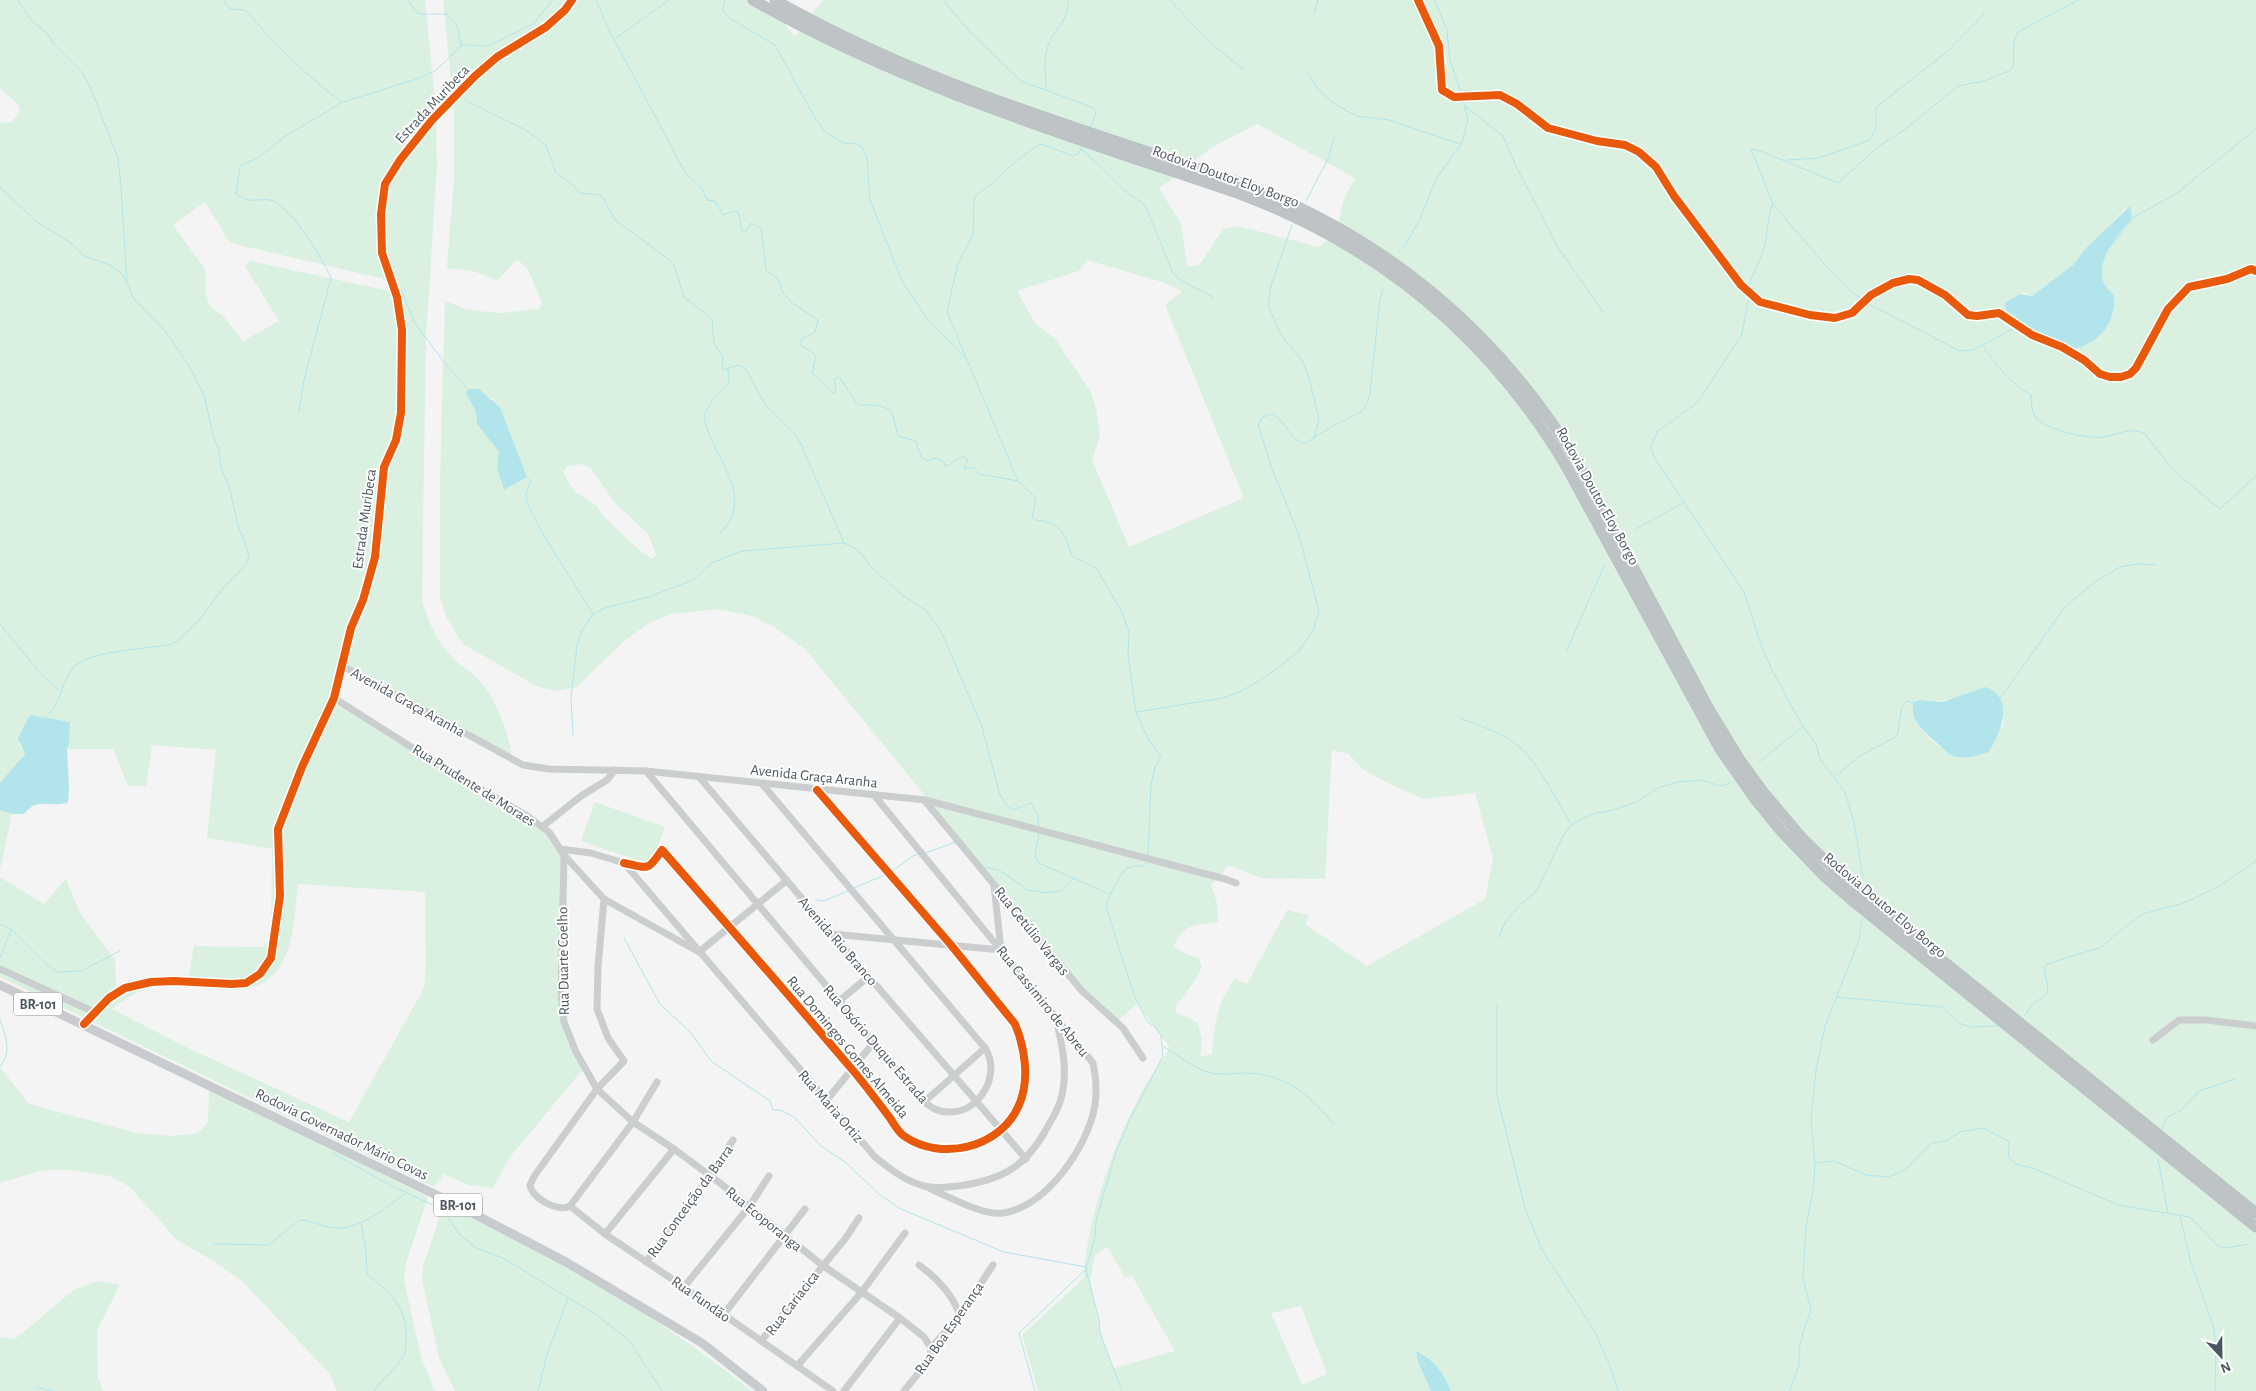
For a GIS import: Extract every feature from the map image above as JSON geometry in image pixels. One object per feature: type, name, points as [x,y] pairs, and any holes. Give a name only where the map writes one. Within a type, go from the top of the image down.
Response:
[{"type":"highway","name":"Rodovia Doutor Eloy Borgo","points":[[753,0],[843,48],[931,87],[1280,210],[1357,250],[1428,301],[1490,361],[1544,429],[1720,749],[1755,799],[1795,846],[1823,875],[1869,916],[2256,1227]]},
{"type":"highway","name":"Rodovia Doutor Eloy Borgo","points":[[775,0],[856,42],[944,80],[1285,200],[1363,241],[1435,293],[1498,354],[1552,423],[1576,460],[1719,726],[1752,776],[1789,824],[1816,853],[1866,899],[2256,1213]]},
{"type":"main road","name":"Rodovia Governador Mário Covas","points":[[0,985],[455,1204],[566,1262],[702,1343],[763,1391]]},
{"type":"street","name":"Estrada Muribeca","points":[[84,1024],[109,998],[133,985],[174,981],[232,984],[246,982],[266,968],[272,958],[278,927],[280,896],[278,829],[302,766],[334,698],[341,665],[375,558],[384,466],[396,440],[401,414],[402,330],[397,298],[382,253],[381,214],[385,184],[400,160],[432,120],[475,76],[497,57],[546,27],[566,10],[572,0]]},
{"type":"street","points":[[1418,0],[1439,46],[1442,90],[1454,97],[1500,95],[1516,104],[1548,128],[1597,141],[1625,145],[1639,152],[1656,167],[1674,196],[1723,258],[1741,285],[1760,302],[1810,315],[1835,318],[1852,314],[1871,295],[1893,283],[1909,279],[1918,280],[1945,295],[1968,315],[1977,316],[1999,313],[2032,335],[2062,347],[2084,360],[2100,374],[2110,377],[2121,377],[2130,374],[2136,368],[2168,308],[2189,287],[2227,279],[2251,269],[2256,271]]},
{"type":"street","name":"Avenida Graça Aranha","points":[[341,665],[523,765],[548,769],[646,772],[925,800],[1236,883]]},
{"type":"street","name":"Rua Prudente de Moraes","points":[[334,698],[449,770],[526,815],[549,832],[562,852],[604,899],[700,952]]},
{"type":"street","points":[[542,827],[581,796],[607,780],[615,770]]},
{"type":"street","name":"Rua Osório Duque Estrada","points":[[646,772],[924,1102],[936,1110],[950,1113],[976,1102]]},
{"type":"street","name":"Avenida Rio Branco","points":[[700,778],[868,977],[1026,1159]]},
{"type":"street","points":[[763,784],[985,1048],[991,1063],[991,1077],[985,1091],[976,1102]]},
{"type":"street","name":"Rua Domingos Gomes Almeida","points":[[624,863],[647,868],[651,866],[662,850],[852,1069],[902,1134],[916,1143],[940,1150],[961,1149],[984,1141],[1001,1131],[1018,1108],[1024,1092],[1024,1063],[1020,1035],[1015,1024],[951,945],[817,790]]},
{"type":"street","name":"Rua Cassimiro de Abreu","points":[[874,796],[1093,1063],[1096,1074],[1095,1105],[1082,1142],[1065,1169],[1046,1192],[1024,1207],[1002,1214],[989,1213],[925,1186]]},
{"type":"street","name":"Rua Getúlio Vargas","points":[[925,800],[1082,992],[1123,1028],[1143,1058]]},
{"type":"street","points":[[562,852],[591,853],[624,863]]},
{"type":"street","name":"Rua Duarte Coelho","points":[[562,852],[561,965],[564,1022],[576,1052],[597,1088]]},
{"type":"street","name":"Rua Maria Ortiz","points":[[624,863],[826,1101],[876,1157],[899,1176],[925,1186],[942,1188],[975,1184],[1006,1174],[1026,1159],[1038,1144],[1062,1096],[1065,1061],[1056,1019]]},
{"type":"street","points":[[700,952],[786,881]]},
{"type":"street","points":[[832,934],[1001,950],[994,885]]},
{"type":"street","points":[[604,899],[598,967],[597,1009],[608,1038],[624,1061],[597,1088],[535,1176],[530,1184],[533,1193],[558,1209],[569,1207],[633,1122],[657,1082]]},
{"type":"street","points":[[0,969],[94,1012]]},
{"type":"street","points":[[838,1002],[868,977]]},
{"type":"street","points":[[2153,1040],[2179,1020],[2206,1020],[2256,1026]]},
{"type":"street","points":[[826,1101],[874,1042]]},
{"type":"street","points":[[924,1102],[985,1048]]},
{"type":"street","name":"Rua Ecoporanga","points":[[597,1088],[633,1122],[710,1175],[822,1265],[900,1318],[924,1337],[931,1348]]},
{"type":"street","name":"Rua Conceição da Barra","points":[[646,1262],[710,1175],[733,1140]]},
{"type":"street","points":[[605,1234],[674,1149]]},
{"type":"street","points":[[684,1287],[749,1207],[769,1176]]},
{"type":"street","name":"Rua Fundão","points":[[569,1207],[605,1234],[724,1314],[833,1391]]},
{"type":"street","points":[[724,1314],[805,1209]]},
{"type":"street","name":"Rua Cariacica","points":[[762,1341],[845,1239],[859,1218]]},
{"type":"street","points":[[797,1366],[861,1293],[905,1233]]},
{"type":"street","points":[[919,1265],[932,1275],[950,1295],[960,1315]]},
{"type":"street","name":"Rua Boa Esperança","points":[[904,1391],[930,1359],[931,1348],[960,1315],[994,1265]]},
{"type":"street","points":[[844,1391],[900,1318]]},
{"type":"green space","points":[[0,0],[425,0],[436,113],[437,168],[426,336],[422,599],[427,617],[439,641],[459,664],[476,677],[491,697],[501,716],[512,758],[343,665],[337,699],[513,805],[550,833],[567,855],[562,1012],[584,1068],[510,1157],[493,1188],[468,1185],[444,1174],[434,1187],[0,977],[0,877],[44,904],[66,879],[80,913],[115,960],[116,987],[130,980],[189,975],[194,946],[262,947],[271,940],[272,849],[207,838],[216,750],[152,745],[146,786],[128,786],[113,749],[67,749],[69,744],[69,722],[30,715],[19,744],[25,754],[0,783],[0,123],[12,122],[20,112],[18,104],[0,88]],"holes":[[[205,202],[230,243],[384,279],[389,291],[251,261],[245,266],[279,321],[243,341],[224,317],[210,306],[205,292],[206,276],[204,268],[173,225]],[[298,884],[425,892],[426,966],[424,988],[349,1122],[190,1049],[112,1009],[134,994],[153,987],[177,986],[229,990],[245,989],[260,984],[273,975],[288,950],[294,922]]]},
{"type":"green space","points":[[443,0],[766,0],[795,37],[823,0],[2256,0],[2256,1391],[1451,1391],[1448,1382],[1417,1351],[1418,1362],[1431,1391],[1038,1391],[1022,1335],[1084,1278],[1089,1234],[1109,1166],[1140,1096],[1170,1048],[1137,1004],[1113,1025],[805,649],[774,627],[752,616],[719,609],[672,614],[651,622],[624,641],[577,687],[558,691],[538,687],[463,644],[447,619],[440,597],[440,478],[445,301],[466,309],[502,313],[539,309],[542,303],[528,269],[518,260],[496,280],[476,272],[447,268],[454,178],[454,112]],"holes":[[[1257,124],[1355,178],[1345,197],[1338,226],[1332,236],[1319,247],[1238,226],[1225,228],[1198,266],[1187,266],[1181,223],[1159,189],[1212,147]],[[2126,207],[2132,218],[2109,248],[2102,266],[2104,283],[2114,295],[2088,343],[2076,349],[2020,294],[2025,292],[2032,296],[2073,265]],[[1087,260],[1162,282],[1182,291],[1165,305],[1244,498],[1129,547],[1092,460],[1100,436],[1096,408],[1091,392],[1055,339],[1035,323],[1017,291],[1079,271]],[[485,396],[493,399],[500,407],[527,477],[504,490],[500,480],[499,452],[477,424],[473,404]],[[581,464],[590,467],[614,502],[648,534],[656,555],[652,559],[637,548],[602,515],[597,506],[574,491],[563,472],[566,467]],[[1950,699],[2004,714],[2003,725],[1989,752],[1966,758],[1958,756],[1939,746],[1922,730],[1913,711],[1914,703]],[[1332,750],[1349,754],[1362,769],[1423,799],[1475,793],[1493,858],[1485,899],[1367,966],[1305,924],[1309,915],[1287,910],[1247,984],[1235,979],[1229,987],[1220,1005],[1212,1054],[1200,1057],[1202,1041],[1198,1023],[1176,1012],[1176,1006],[1196,979],[1202,966],[1198,958],[1183,953],[1174,946],[1182,933],[1192,926],[1218,922],[1217,903],[1211,885],[1229,865],[1261,878],[1325,879]],[[1107,1247],[1125,1277],[1132,1276],[1175,1351],[1114,1368],[1100,1331],[1090,1280],[1095,1255]],[[1301,1306],[1327,1374],[1302,1385],[1271,1313]]]},
{"type":"green space","points":[[595,802],[665,827],[651,865],[581,841]]},
{"type":"green space","points":[[0,810],[12,814],[0,870]]},
{"type":"green space","points":[[0,1067],[29,1104],[137,1133],[172,1136],[198,1133],[208,1122],[209,1089],[428,1197],[406,1263],[404,1280],[421,1357],[435,1391],[337,1391],[330,1374],[243,1282],[215,1262],[176,1239],[130,1187],[110,1176],[71,1170],[44,1170],[0,1183]]},
{"type":"green space","points":[[444,1204],[537,1249],[603,1287],[679,1337],[752,1391],[455,1391],[439,1358],[422,1279],[423,1266]]},
{"type":"green space","points":[[99,1281],[120,1285],[97,1331],[98,1378],[103,1391],[0,1391],[0,1337],[15,1339],[75,1289]]},
{"type":"water","points":[[2130,206],[2132,218],[2109,248],[2102,266],[2104,283],[2114,295],[2114,305],[2109,322],[2099,336],[2084,346],[2074,349],[2036,332],[2006,310],[2005,303],[2020,294],[2032,296],[2073,265],[2087,247]]},
{"type":"water","points":[[469,389],[480,389],[500,407],[527,477],[504,490],[497,468],[499,452],[477,424],[476,412],[466,393]]},
{"type":"water","points":[[1985,687],[1995,692],[2003,707],[2001,726],[1989,752],[1966,757],[1952,755],[1929,736],[1916,721],[1913,709],[1914,702],[1920,700],[1943,702]]},
{"type":"water","points":[[30,715],[70,722],[67,749],[68,802],[62,804],[39,804],[24,814],[12,814],[0,810],[0,783],[25,754],[18,738]]},
{"type":"water","points":[[1416,1351],[1438,1368],[1451,1391],[1431,1391],[1418,1362]]},
{"type":"waterway","points":[[18,0],[32,21],[47,33],[54,44],[83,73],[118,158],[127,281]]},
{"type":"waterway","points":[[223,0],[231,9],[245,10],[291,59],[342,102]]},
{"type":"waterway","points":[[407,0],[419,14],[447,14],[457,25],[461,45]]},
{"type":"waterway","points":[[299,412],[304,380],[331,278],[306,235],[281,206],[270,200],[248,200],[236,194],[240,166],[258,158],[284,137],[343,102],[417,79],[435,71],[461,46],[490,45],[533,24],[553,0]]},
{"type":"waterway","points":[[596,0],[609,30],[685,172],[702,189],[707,200],[715,201],[723,215],[733,211],[738,212],[742,231],[747,231],[751,223],[761,228],[766,271],[777,277],[783,293],[792,303],[818,320],[815,332],[802,339],[800,345],[812,352],[816,357],[812,373],[835,394],[834,380],[839,377],[858,405],[876,405],[889,410],[893,414],[898,436],[916,441],[921,457],[926,461],[937,458],[943,461],[946,467],[961,457],[965,457],[968,461],[964,467],[966,468],[974,468],[980,474],[1018,481]]},
{"type":"waterway","points":[[615,39],[669,0]]},
{"type":"waterway","points":[[943,0],[970,32],[1021,81],[1094,108],[1096,114],[1090,128]]},
{"type":"waterway","points":[[1046,90],[1046,51],[1051,39],[1064,20],[1068,0]]},
{"type":"waterway","points":[[1170,0],[1208,41],[1244,70]]},
{"type":"waterway","points":[[1314,13],[1318,0]]},
{"type":"waterway","points":[[1435,0],[1447,30],[1450,60],[1461,93]]},
{"type":"waterway","points":[[1862,300],[1849,290],[1826,266],[1773,204],[1751,149],[1763,152],[1838,183],[1878,147],[1907,128],[1958,86],[1984,81],[2011,70],[2013,67],[2015,38],[2018,32],[2078,0]]},
{"type":"waterway","points":[[725,1],[723,10],[728,17],[775,45],[815,118],[826,133],[844,143],[857,144],[862,147],[867,158],[870,200],[902,281],[926,317],[964,357]]},
{"type":"waterway","points":[[1787,160],[1819,158],[1870,140],[1876,128],[1876,107],[1947,52],[1984,14]]},
{"type":"waterway","points":[[1308,73],[1318,89],[1336,105],[1357,116],[1389,120],[1460,144]]},
{"type":"waterway","points":[[1403,249],[1420,219],[1436,179],[1461,144],[1468,121],[1463,99]]},
{"type":"waterway","points":[[466,101],[526,130],[546,145],[556,173],[573,185],[580,193],[599,195],[603,198],[615,220],[674,265],[684,297],[712,319],[714,344],[723,356],[723,370],[739,365],[745,368],[765,404],[794,433],[800,442],[844,543]]},
{"type":"waterway","points":[[1465,106],[1503,136],[1517,168],[1557,246],[1603,312]]},
{"type":"waterway","points":[[2110,247],[2134,217],[2177,193],[2256,129]]},
{"type":"waterway","points":[[1306,201],[1328,159],[1334,138]]},
{"type":"waterway","points":[[1083,146],[1079,153],[1073,156],[1041,144],[1020,158],[974,198],[973,235],[957,266],[947,312],[1018,481],[1036,498],[1032,518],[1053,524],[1061,531],[1072,556],[1096,568],[1121,610],[1129,632],[1128,656],[1136,712],[1148,739],[1161,757],[1155,767],[1151,785],[1148,857]]},
{"type":"waterway","points":[[1082,150],[1126,192],[1145,205],[1173,273],[1180,280],[1213,297]]},
{"type":"waterway","points":[[0,187],[37,222],[71,243],[84,256],[110,265],[123,275],[134,299],[166,332],[192,371],[204,395],[213,435],[219,450],[221,467],[230,490],[237,522],[249,555],[246,565],[224,587],[200,619],[176,642],[168,645],[102,655],[79,663],[72,669],[54,708],[44,719]]},
{"type":"waterway","points":[[1749,289],[1751,279],[1765,245],[1772,204]]},
{"type":"waterway","points":[[1292,225],[1271,286],[1268,305],[1281,335],[1303,362],[1308,374],[1319,419],[1314,438]]},
{"type":"waterway","points":[[1137,712],[1223,698],[1241,691],[1264,678],[1298,652],[1313,631],[1319,611],[1299,535],[1271,466],[1258,424],[1263,417],[1272,414],[1281,421],[1296,439],[1306,443],[1331,427],[1361,412],[1368,401],[1370,393],[1380,299],[1383,290]]},
{"type":"waterway","points":[[402,291],[414,322],[469,391]]},
{"type":"waterway","points":[[1749,295],[1742,334],[1698,402],[1657,432],[1651,447],[1654,457],[1744,592],[1762,648],[1772,670],[1803,727],[1816,744],[1820,759],[1845,792],[1854,822],[1863,878]]},
{"type":"waterway","points":[[1867,303],[1960,351],[1973,350],[2015,328]]},
{"type":"waterway","points":[[1983,346],[2004,373],[2016,385],[2031,395],[2033,413],[2041,422],[2057,430],[2088,437],[2103,437],[2129,431],[2145,434],[2173,470],[2220,509],[2256,476]]},
{"type":"waterway","points":[[719,534],[730,520],[735,505],[734,490],[714,446],[704,415],[714,397],[729,383],[728,370]]},
{"type":"waterway","points":[[527,477],[531,481],[526,493],[527,503],[544,536],[593,614]]},
{"type":"waterway","points":[[1636,529],[1683,503]]},
{"type":"waterway","points":[[573,735],[571,698],[577,645],[582,630],[593,614],[605,608],[649,597],[695,579],[711,563],[742,551],[844,543],[858,550],[871,567],[901,594],[925,610],[941,631],[982,727],[1000,795],[1007,806],[1013,810],[1031,803],[1038,816],[1039,827]]},
{"type":"waterway","points":[[1999,700],[2065,607],[2095,582],[2120,567],[2136,564],[2155,565]]},
{"type":"waterway","points":[[1567,650],[1604,566]]},
{"type":"waterway","points":[[0,624],[41,674],[59,690]]},
{"type":"waterway","points":[[1835,777],[1858,757],[1897,736],[1902,706],[1907,701],[1914,703]]},
{"type":"waterway","points":[[1460,718],[1501,735],[1521,749],[1538,768],[1571,824]]},
{"type":"waterway","points":[[1759,762],[1802,727]]},
{"type":"waterway","points":[[1498,938],[1506,921],[1537,890],[1563,836],[1571,825],[1592,814],[1613,810],[1636,802],[1658,788],[1677,782],[1702,780],[1720,786],[1730,783]]},
{"type":"waterway","points":[[1039,833],[1035,855],[1039,863],[1109,894]]},
{"type":"waterway","points":[[925,853],[956,842]]},
{"type":"waterway","points":[[891,872],[918,854]]},
{"type":"waterway","points":[[1035,1391],[1019,1333],[1086,1269],[1095,1237],[1096,1221],[1116,1152],[1130,1119],[1163,1056],[1161,1035],[1147,1021],[1134,995],[1106,907],[1114,886],[1124,871],[1129,867],[1143,866],[1147,861]]},
{"type":"waterway","points":[[2025,1015],[2033,1004],[2047,994],[2048,988],[2044,968],[2047,964],[2102,947],[2142,914],[2181,904],[2218,887],[2256,861]]},
{"type":"waterway","points":[[984,867],[999,870],[1028,890],[1047,893],[1060,891],[1073,879]]},
{"type":"waterway","points":[[854,888],[887,874]]},
{"type":"waterway","points":[[816,900],[824,901],[848,891]]},
{"type":"waterway","points":[[1790,1391],[1799,1365],[1799,1350],[1803,1332],[1811,1310],[1803,1278],[1806,1228],[1814,1184],[1815,1163],[1811,1120],[1816,1070],[1825,1026],[1859,940],[1862,919]]},
{"type":"waterway","points":[[0,924],[11,929],[47,965],[58,972],[81,971],[120,951]]},
{"type":"waterway","points":[[0,958],[11,930]]},
{"type":"waterway","points":[[624,938],[660,1004],[691,1033],[711,1061],[770,1101],[773,1110],[781,1110],[794,1117],[821,1146],[845,1162],[880,1195],[901,1209],[1004,1252],[1086,1267]]},
{"type":"waterway","points":[[1837,997],[1942,1007],[1959,1023],[1970,1027],[1997,1026]]},
{"type":"waterway","points":[[1497,1006],[1497,1095],[1525,1208],[1541,1248],[1595,1332],[1618,1391]]},
{"type":"waterway","points":[[0,1020],[7,1043],[6,1055],[0,1066]]},
{"type":"waterway","points":[[1164,1047],[1207,1072],[1217,1074],[1249,1073],[1275,1078],[1287,1083],[1307,1096],[1334,1125]]},
{"type":"waterway","points":[[2163,1128],[2166,1118],[2181,1110],[2199,1091],[2235,1079]]},
{"type":"waterway","points":[[1815,1163],[1834,1161],[1866,1175],[1888,1177],[1905,1170],[1931,1143],[1946,1141],[1960,1132],[1983,1128],[2008,1141],[2008,1157],[2016,1164],[2035,1169],[2118,1205],[2190,1217],[2218,1246],[2226,1248],[2249,1244]]},
{"type":"waterway","points":[[332,1153],[392,1186],[439,1208],[446,1214],[459,1234],[476,1248],[503,1258],[595,1314],[629,1340],[662,1391]]},
{"type":"waterway","points":[[2158,1159],[2168,1213]]},
{"type":"waterway","points":[[214,1244],[269,1245],[299,1220],[332,1228],[347,1227],[374,1216],[406,1193]]},
{"type":"waterway","points":[[2180,1216],[2191,1263],[2214,1328],[2216,1353],[2215,1391]]},
{"type":"waterway","points":[[361,1223],[366,1252],[367,1274],[396,1302],[401,1310],[406,1329],[404,1355],[374,1391]]},
{"type":"waterway","points":[[1086,1270],[1099,1319],[1100,1333],[1122,1391]]},
{"type":"waterway","points":[[538,1391],[547,1355],[568,1298]]},
{"type":"waterway","points":[[36,1387],[53,1391]]},
{"type":"cycle path","points":[[84,1024],[109,998],[125,988],[151,982],[174,981],[246,983],[260,974],[271,958],[280,896],[278,829],[302,767],[334,698],[351,628],[363,600],[375,557],[384,467],[396,440],[401,413],[402,330],[397,297],[382,253],[381,214],[385,184],[400,160],[432,120],[475,76],[497,57],[546,27],[565,10],[572,0]]},
{"type":"cycle path","points":[[1418,0],[1439,46],[1442,90],[1454,97],[1500,95],[1517,104],[1548,128],[1597,141],[1625,145],[1639,152],[1656,167],[1674,196],[1741,285],[1760,302],[1810,315],[1835,318],[1852,313],[1871,295],[1893,283],[1909,279],[1918,280],[1945,295],[1968,315],[1977,316],[1999,313],[2032,335],[2062,347],[2084,360],[2100,374],[2110,377],[2121,377],[2130,374],[2136,368],[2168,309],[2189,287],[2227,279],[2251,269],[2256,271]]},
{"type":"cycle path","points":[[624,863],[647,867],[662,850],[855,1073],[904,1136],[919,1144],[935,1148],[952,1149],[984,1141],[999,1132],[1010,1120],[1019,1105],[1022,1095],[1025,1064],[1015,1024],[951,945],[817,790]]}]
